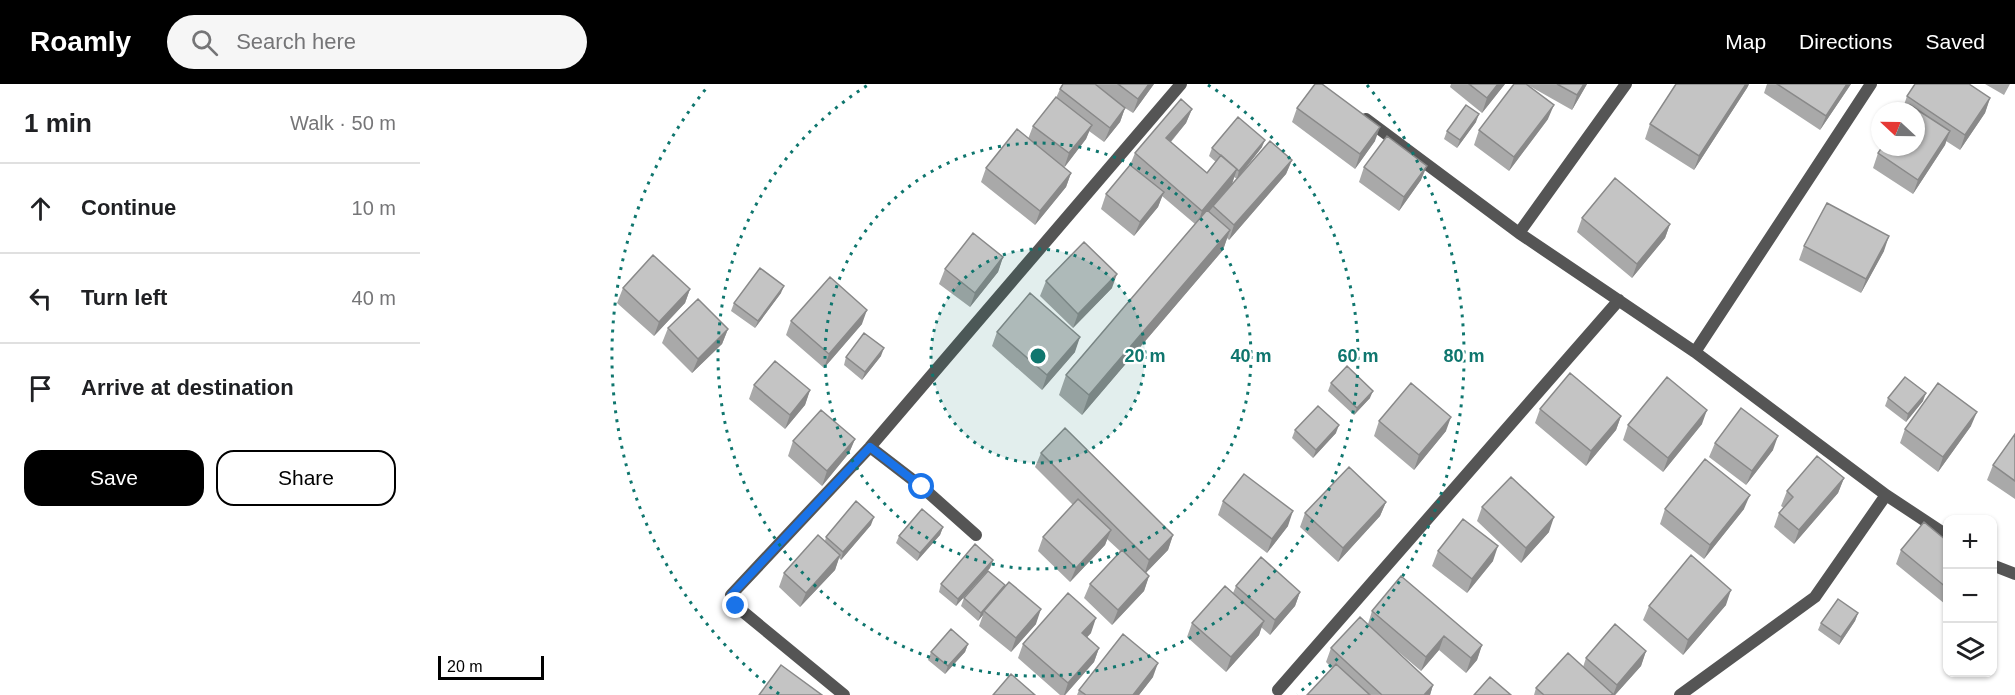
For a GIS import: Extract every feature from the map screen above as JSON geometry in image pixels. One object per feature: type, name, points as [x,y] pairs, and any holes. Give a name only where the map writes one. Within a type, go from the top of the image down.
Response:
[{"type":"street","points":[[844,695],[736,606],[731,595],[870,447],[1181,84]]},
{"type":"street","points":[[1519,233],[1626,84]]},
{"type":"street","points":[[1695,352],[1871,84]]},
{"type":"street","points":[[1357,112],[1519,233],[1695,352],[1887,495],[1943,533]]},
{"type":"street","points":[[1278,690],[1619,300]]},
{"type":"street","points":[[870,447],[922,487],[976,535]]},
{"type":"street","points":[[1680,695],[1815,597],[1887,495]]},
{"type":"street","points":[[1997,567],[2015,574]]},
{"type":"building","points":[[1063,84],[1095,84],[1125,108],[1110,128],[1060,89]]},
{"type":"building","points":[[1118,84],[1149,84],[1138,99]]},
{"type":"building","points":[[1315,84],[1322,84],[1380,127],[1360,154],[1297,108]]},
{"type":"building","points":[[1469,84],[1498,84],[1487,98]]},
{"type":"building","points":[[1514,84],[1526,84],[1554,105],[1514,157],[1479,130]]},
{"type":"building","points":[[1557,84],[1584,84],[1577,95]]},
{"type":"building","points":[[1676,84],[1746,84],[1699,156],[1650,124]]},
{"type":"building","points":[[1777,84],[1847,84],[1826,116]]},
{"type":"building","points":[[1915,84],[1969,84],[1990,98],[1965,135],[1925,108],[1925,102],[1916,102],[1907,96]]},
{"type":"building","points":[[1056,97],[1092,125],[1069,153],[1033,126]]},
{"type":"building","points":[[1181,99],[1192,109],[1166,138],[1207,173],[1221,155],[1237,169],[1202,211],[1135,153]]},
{"type":"building","points":[[1466,105],[1479,114],[1460,140],[1447,131]]},
{"type":"building","points":[[1925,115],[1950,131],[1918,180],[1882,156],[1925,156]]},
{"type":"building","points":[[1238,117],[1265,140],[1239,171],[1212,148]]},
{"type":"building","points":[[1017,129],[1071,173],[1040,211],[986,168]]},
{"type":"building","points":[[1387,136],[1427,166],[1404,197],[1364,167]]},
{"type":"building","points":[[1270,141],[1292,160],[1234,225],[1213,206]]},
{"type":"building","points":[[1130,165],[1164,192],[1140,222],[1106,194]]},
{"type":"building","points":[[1615,178],[1670,224],[1637,264],[1582,218]]},
{"type":"building","points":[[1827,203],[1889,236],[1866,279],[1804,246]]},
{"type":"building","points":[[1207,210],[1230,230],[1089,395],[1066,375]]},
{"type":"building","points":[[973,233],[1003,257],[975,293],[945,269]]},
{"type":"building","points":[[1084,242],[1117,274],[1078,314],[1046,281]]},
{"type":"building","points":[[653,255],[690,289],[659,322],[623,288]]},
{"type":"building","points":[[760,268],[784,286],[758,321],[734,303]]},
{"type":"building","points":[[830,277],[867,310],[829,354],[791,321]]},
{"type":"building","points":[[1030,293],[1080,337],[1047,375],[997,332]]},
{"type":"building","points":[[698,299],[728,329],[698,359],[668,328]]},
{"type":"building","points":[[864,333],[884,348],[865,372],[846,357]]},
{"type":"building","points":[[775,361],[810,390],[790,415],[754,385]]},
{"type":"building","points":[[1347,366],[1373,391],[1357,408],[1331,383]]},
{"type":"building","points":[[1570,373],[1621,416],[1591,451],[1540,409]]},
{"type":"building","points":[[1667,377],[1707,410],[1668,458],[1628,425]]},
{"type":"building","points":[[1905,377],[1926,393],[1908,414],[1888,398]]},
{"type":"building","points":[[1411,383],[1451,417],[1419,455],[1379,421]]},
{"type":"building","points":[[1938,383],[1977,412],[1943,457],[1905,429]]},
{"type":"building","points":[[1318,406],[1339,425],[1316,450],[1295,430]]},
{"type":"building","points":[[1741,408],[1778,436],[1752,471],[1715,443]]},
{"type":"building","points":[[821,410],[855,439],[827,471],[793,441]]},
{"type":"building","points":[[1065,428],[1173,535],[1149,560],[1041,453]]},
{"type":"building","points":[[2015,434],[2015,481],[1993,465]]},
{"type":"building","points":[[1817,456],[1844,478],[1799,530],[1779,513],[1793,497],[1787,491]]},
{"type":"building","points":[[1705,459],[1750,495],[1710,545],[1665,509]]},
{"type":"building","points":[[1349,467],[1386,502],[1343,548],[1305,513]]},
{"type":"building","points":[[1244,474],[1293,511],[1272,539],[1223,501]]},
{"type":"building","points":[[1511,477],[1554,517],[1526,548],[1482,507]]},
{"type":"building","points":[[1078,499],[1111,530],[1076,568],[1043,537]]},
{"type":"building","points":[[856,501],[874,517],[843,552],[826,537]]},
{"type":"building","points":[[922,509],[943,527],[920,553],[899,536]]},
{"type":"building","points":[[1463,519],[1498,546],[1472,579],[1438,551]]},
{"type":"building","points":[[1924,522],[1943,538],[1943,585],[1901,550]]},
{"type":"building","points":[[818,535],[840,555],[806,593],[784,573]]},
{"type":"building","points":[[975,544],[993,560],[958,599],[941,584]]},
{"type":"building","points":[[1122,550],[1149,576],[1118,610],[1090,584]]},
{"type":"building","points":[[1691,555],[1731,590],[1688,640],[1649,606]]},
{"type":"building","points":[[1261,557],[1300,592],[1275,620],[1236,586]]},
{"type":"building","points":[[988,571],[1005,585],[981,613],[964,598]]},
{"type":"building","points":[[1401,576],[1482,645],[1471,658],[1444,636],[1426,657],[1372,611]]},
{"type":"building","points":[[1009,582],[1041,609],[1016,638],[984,611]]},
{"type":"building","points":[[1225,586],[1264,621],[1231,657],[1192,623]]},
{"type":"building","points":[[1068,593],[1096,618],[1082,633],[1099,648],[1068,683],[1023,644]]},
{"type":"building","points":[[1838,599],[1858,613],[1841,637],[1821,623]]},
{"type":"building","points":[[1360,617],[1433,685],[1424,695],[1382,695],[1331,648]]},
{"type":"building","points":[[1615,624],[1646,651],[1617,685],[1586,658]]},
{"type":"building","points":[[951,629],[968,644],[948,666],[931,652]]},
{"type":"building","points":[[1123,634],[1158,663],[1133,695],[1086,695],[1079,690]]},
{"type":"building","points":[[1568,653],[1613,694],[1544,695],[1536,688]]},
{"type":"building","points":[[1336,664],[1370,695],[1307,695]]},
{"type":"building","points":[[781,665],[822,695],[759,695]]},
{"type":"building","points":[[1011,674],[1035,695],[993,695]]},
{"type":"building","points":[[1490,677],[1511,695],[1474,695]]},
{"type":"route","points":[[736,606],[731,595],[870,447],[922,487]]}]
